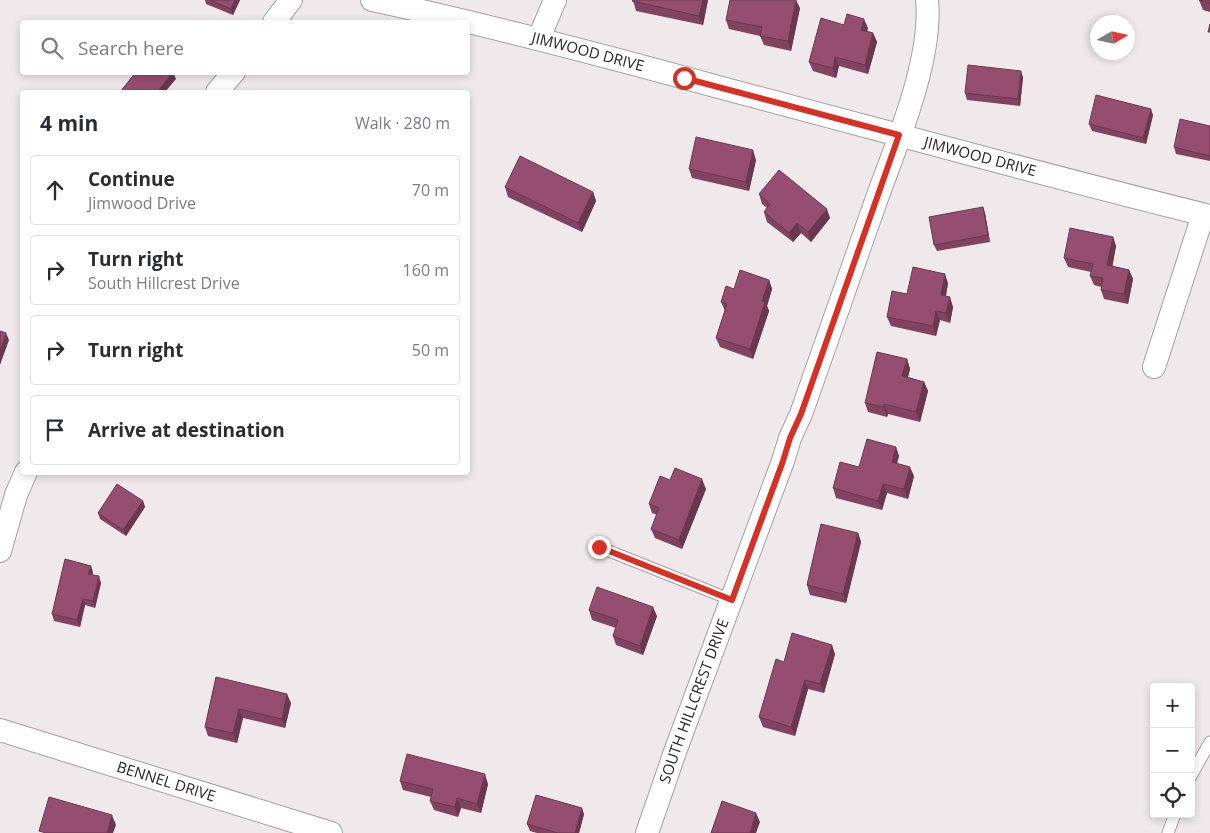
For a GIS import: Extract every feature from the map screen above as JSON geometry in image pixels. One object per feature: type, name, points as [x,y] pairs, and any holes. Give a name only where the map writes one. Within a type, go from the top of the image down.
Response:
[{"type":"street","points":[[276,20],[291,0]]},
{"type":"street","name":"JIMWOOD DRIVE","points":[[372,0],[462,20]]},
{"type":"street","points":[[539,38],[555,0]]},
{"type":"street","name":"SOUTH HILLCREST DRIVE","points":[[647,833],[790,438],[801,414],[899,135],[920,67],[926,38],[927,0]]},
{"type":"street","name":"JIMWOOD DRIVE","points":[[470,22],[539,38],[1206,215]]},
{"type":"street","points":[[219,90],[231,75]]},
{"type":"street","points":[[1154,367],[1206,215]]},
{"type":"street","points":[[0,551],[16,495],[25,475]]},
{"type":"street","name":"BENNEL DRIVE","points":[[0,730],[331,833]]},
{"type":"lane","points":[[599,547],[732,600]]},
{"type":"lane","points":[[1193,773],[1210,742]]},
{"type":"lane","points":[[1168,833],[1174,818]]},
{"type":"building","points":[[210,0],[235,0],[231,9]]},
{"type":"building","points":[[633,0],[703,0],[699,16]]},
{"type":"building","points":[[730,0],[796,0],[788,41],[760,36],[762,27],[726,20]]},
{"type":"building","points":[[1199,0],[1210,0],[1210,3]]},
{"type":"building","points":[[847,14],[864,19],[861,30],[873,33],[865,65],[835,57],[833,68],[809,62],[821,18],[844,25]]},
{"type":"building","points":[[968,65],[1021,71],[1018,99],[965,93]]},
{"type":"building","points":[[134,75],[171,75],[159,90],[122,90]]},
{"type":"building","points":[[1096,95],[1151,109],[1143,138],[1089,124]]},
{"type":"building","points":[[1180,119],[1210,126],[1210,156],[1174,147]]},
{"type":"building","points":[[696,137],[753,150],[746,182],[689,169]]},
{"type":"building","points":[[520,156],[593,192],[578,223],[505,187]]},
{"type":"building","points":[[779,170],[827,209],[808,232],[797,223],[789,233],[764,212],[770,204],[759,194]]},
{"type":"building","points":[[983,207],[988,235],[934,245],[929,217]]},
{"type":"building","points":[[1070,228],[1113,237],[1107,265],[1129,270],[1124,294],[1101,290],[1103,278],[1090,276],[1093,264],[1064,258]]},
{"type":"building","points":[[913,267],[945,274],[941,295],[950,297],[946,313],[936,311],[933,326],[887,317],[892,291],[907,294]]},
{"type":"building","points":[[740,270],[769,280],[762,301],[765,302],[750,349],[716,338],[727,304],[721,302],[726,286],[734,289]]},
{"type":"building","points":[[0,331],[6,333],[0,352]]},
{"type":"building","points":[[877,352],[907,359],[902,376],[924,382],[916,412],[884,404],[884,407],[865,403]]},
{"type":"building","points":[[867,439],[896,447],[892,462],[910,467],[904,489],[883,484],[878,501],[833,488],[840,462],[859,467]]},
{"type":"building","points":[[675,468],[702,479],[679,540],[651,529],[659,508],[649,504],[660,476],[670,480]]},
{"type":"building","points":[[117,484],[143,501],[123,530],[98,513]]},
{"type":"building","points":[[821,524],[858,533],[843,594],[807,585]]},
{"type":"building","points":[[65,559],[91,566],[88,574],[99,576],[93,601],[83,599],[77,620],[52,614]]},
{"type":"building","points":[[597,587],[653,607],[640,646],[613,636],[618,620],[589,610]]},
{"type":"building","points":[[792,633],[832,645],[820,684],[805,680],[791,727],[759,717],[776,659],[784,662]]},
{"type":"building","points":[[216,677],[287,694],[282,719],[239,709],[233,733],[205,727]]},
{"type":"building","points":[[407,754],[485,774],[477,804],[457,798],[455,807],[430,801],[433,789],[400,781]]},
{"type":"building","points":[[536,795],[582,808],[575,833],[558,833],[527,824]]},
{"type":"building","points":[[49,797],[112,815],[107,833],[46,833],[39,831]]},
{"type":"building","points":[[722,801],[756,813],[750,833],[711,833]]},
{"type":"route","points":[[599,547],[732,600],[790,438],[801,414],[899,135],[684,78]]}]
